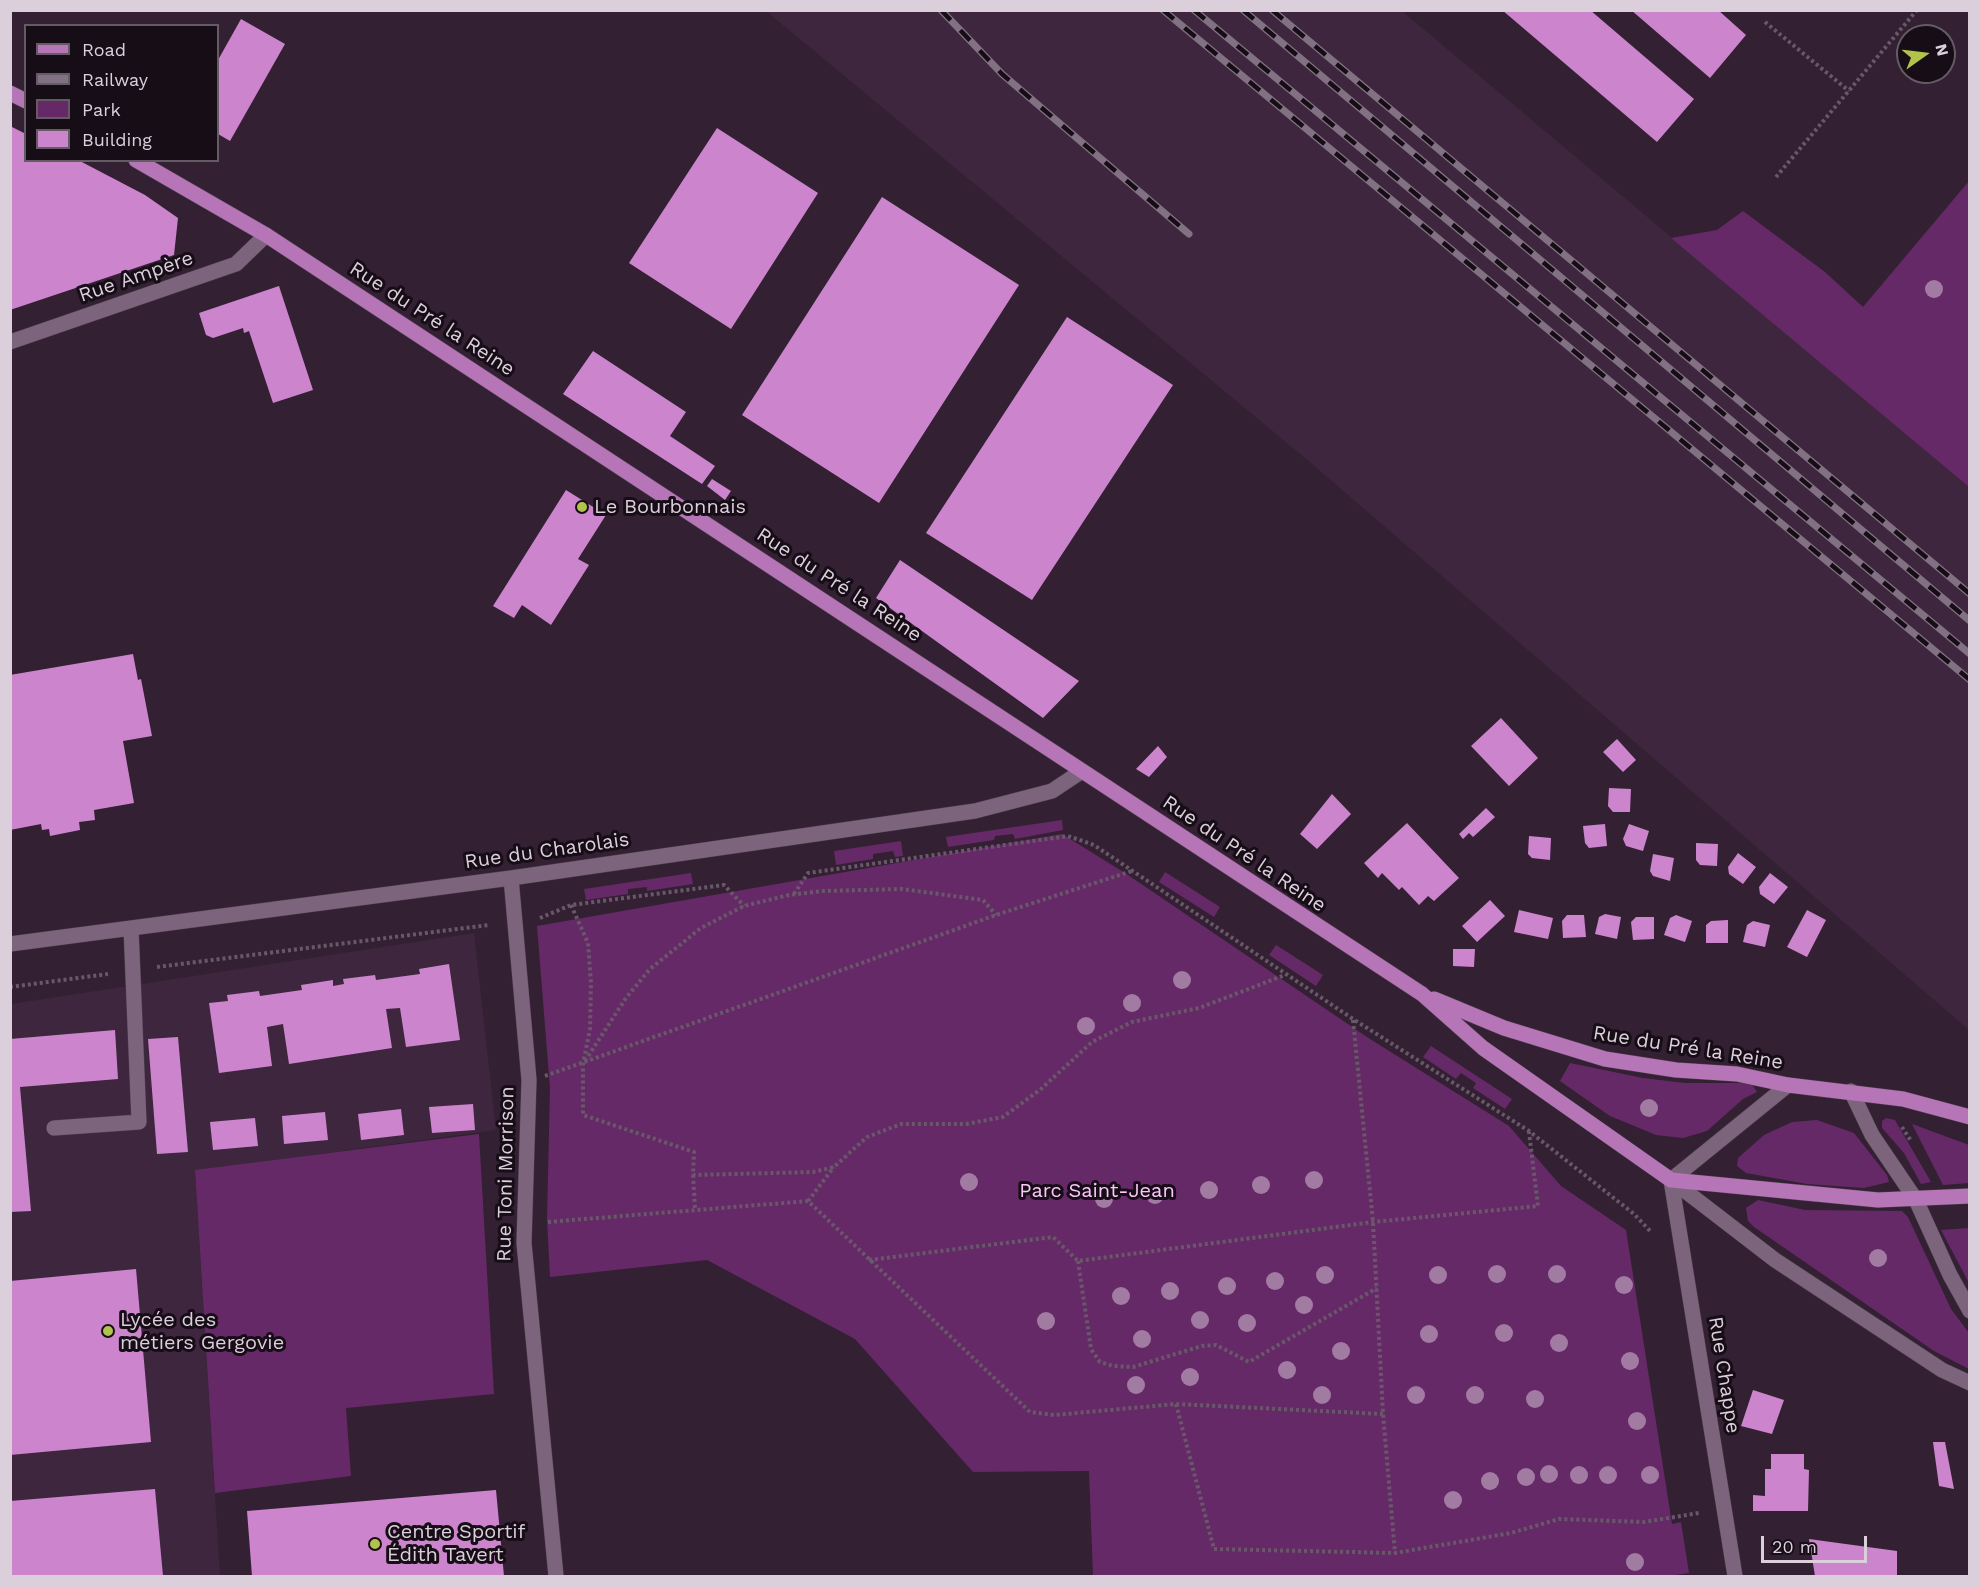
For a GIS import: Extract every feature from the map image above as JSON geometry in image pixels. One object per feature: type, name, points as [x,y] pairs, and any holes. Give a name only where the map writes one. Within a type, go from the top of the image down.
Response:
[{"type":"main road","points":[[10,93],[24,100]]},
{"type":"main road","name":"Rue du Pré la Reine","points":[[139,162],[266,235],[1422,994],[1483,1048],[1671,1180],[1849,1198],[1916,1200],[1970,1196]]},
{"type":"main road","name":"Rue du Pré la Reine","points":[[1422,994],[1504,1028],[1605,1059],[1676,1070],[1737,1074],[1788,1085],[1903,1099],[1970,1117]]},
{"type":"street","name":"Rue Ampère","points":[[10,342],[236,264],[266,235]]},
{"type":"street","name":"Rue du Charolais","points":[[10,944],[511,878],[975,811],[1052,791],[1082,771]]},
{"type":"street","name":"Rue Toni Morrison","points":[[511,878],[529,1080],[524,1243],[556,1576]]},
{"type":"street","points":[[54,1128],[140,1122],[131,928]]},
{"type":"street","points":[[1671,1180],[1788,1085]]},
{"type":"street","points":[[1851,1091],[1872,1134],[1916,1200],[1950,1275],[1970,1311]]},
{"type":"street","name":"Rue du Pré la Reine","points":[[1671,1180],[1775,1260],[1942,1370],[1970,1383]]},
{"type":"street","name":"Rue Chappe","points":[[1671,1180],[1735,1576]]},
{"type":"path","points":[[1776,177],[1917,10]]},
{"type":"path","points":[[1765,21],[1850,91]]},
{"type":"path","points":[[794,894],[808,873],[1068,836],[1094,845],[1353,1020],[1529,1131],[1634,1214],[1650,1229],[1652,1240]]},
{"type":"path","points":[[544,1064],[545,1076],[583,1064],[996,915],[1132,871]]},
{"type":"path","points":[[534,921],[571,905],[724,885],[744,906]]},
{"type":"path","points":[[583,1064],[626,998],[650,969],[700,928],[744,906],[794,894],[870,889],[930,892],[983,900],[996,915]]},
{"type":"path","points":[[571,905],[588,943],[590,1029],[583,1064],[583,1115],[693,1152],[695,1208]]},
{"type":"path","points":[[10,987],[498,924]]},
{"type":"path","points":[[808,1201],[834,1167],[867,1137],[901,1124],[966,1124],[1003,1117],[1041,1089],[1092,1042],[1122,1027],[1161,1015],[1199,1008],[1285,975]]},
{"type":"path","points":[[1353,1020],[1373,1222],[1383,1414],[1395,1553]]},
{"type":"path","points":[[1077,1261],[1373,1222],[1538,1206],[1529,1131]]},
{"type":"path","points":[[693,1175],[813,1172],[834,1167]]},
{"type":"path","points":[[543,1222],[695,1208],[808,1201],[1030,1412],[1054,1415],[1176,1404],[1383,1414]]},
{"type":"path","points":[[869,1260],[1053,1237],[1077,1261],[1091,1349],[1100,1362],[1113,1366],[1132,1367],[1202,1346],[1216,1345],[1249,1362],[1377,1288]]},
{"type":"path","points":[[1176,1404],[1214,1549],[1395,1553],[1432,1549],[1510,1533],[1559,1519],[1644,1522],[1701,1512],[1699,1501]]},
{"type":"shaded area","points":[[766,11],[1402,11],[1969,487],[1969,1030],[1305,458]]},
{"type":"shaded area","name":"Lycée des métiers Gergovie","points":[[474,933],[496,1130],[195,1171],[220,1576],[11,1576],[11,1004]]},
{"type":"green space","points":[[1969,181],[1969,487],[1671,238],[1717,230],[1743,211],[1825,272],[1863,307]]},
{"type":"green space","points":[[1062,820],[1063,830],[1015,839],[1013,834],[995,836],[994,840],[948,847],[946,837]]},
{"type":"green space","name":"Parc Saint-Jean","points":[[1062,834],[1125,873],[1370,1039],[1509,1126],[1561,1186],[1626,1230],[1672,1524],[1681,1522],[1689,1573],[1669,1576],[1093,1576],[1089,1471],[973,1472],[855,1339],[707,1260],[550,1277],[547,1219],[550,1088],[537,926]]},
{"type":"green space","points":[[901,841],[903,856],[895,857],[893,851],[873,854],[873,859],[836,865],[834,851]]},
{"type":"green space","points":[[1165,872],[1220,907],[1214,917],[1159,882]]},
{"type":"green space","points":[[691,873],[693,884],[647,891],[647,887],[628,889],[628,894],[586,900],[584,889]]},
{"type":"green space","points":[[1276,945],[1323,975],[1316,986],[1269,955]]},
{"type":"green space","points":[[1431,1046],[1512,1099],[1505,1109],[1473,1088],[1476,1083],[1461,1073],[1456,1079],[1423,1057]]},
{"type":"green space","points":[[1570,1063],[1643,1078],[1685,1083],[1751,1083],[1757,1092],[1743,1099],[1707,1131],[1683,1138],[1656,1135],[1610,1116],[1560,1081]]},
{"type":"green space","points":[[1886,1118],[1895,1120],[1931,1182],[1921,1184],[1904,1153],[1882,1128],[1882,1121]]},
{"type":"green space","points":[[1817,1120],[1854,1133],[1887,1175],[1889,1182],[1864,1188],[1807,1184],[1746,1173],[1737,1166],[1738,1158],[1764,1135],[1792,1122]]},
{"type":"green space","points":[[1912,1124],[1969,1145],[1969,1183],[1943,1185]]},
{"type":"green space","points":[[479,1134],[494,1394],[346,1408],[351,1476],[215,1493],[195,1170]]},
{"type":"green space","points":[[1758,1200],[1805,1210],[1902,1211],[1908,1217],[1951,1309],[1969,1333],[1969,1369],[1934,1351],[1754,1227],[1748,1221],[1746,1208]]},
{"type":"green space","points":[[1970,1228],[1969,1283],[1941,1230]]},
{"type":"building","points":[[1502,10],[1590,10],[1694,99],[1657,142]]},
{"type":"building","points":[[1631,10],[1718,10],[1746,35],[1710,78]]},
{"type":"building","points":[[241,19],[285,44],[230,141],[219,135],[219,58]]},
{"type":"building","points":[[10,126],[24,133],[24,162],[82,162],[145,195],[178,218],[174,255],[10,310]]},
{"type":"building","points":[[717,128],[818,193],[731,329],[629,263]]},
{"type":"building","points":[[882,197],[1019,285],[879,503],[742,415]]},
{"type":"building","points":[[279,286],[313,390],[273,403],[249,331],[244,333],[243,328],[213,338],[206,335],[199,313]]},
{"type":"building","points":[[1067,317],[1173,385],[1032,600],[926,533]]},
{"type":"building","points":[[593,351],[686,412],[670,436],[715,466],[702,484],[563,394]]},
{"type":"building","points":[[712,479],[731,491],[725,500],[707,486]]},
{"type":"building","points":[[566,490],[606,515],[578,559],[589,565],[551,625],[522,605],[514,618],[493,606]]},
{"type":"building","points":[[900,560],[1079,681],[1043,718],[876,598]]},
{"type":"building","points":[[133,654],[138,680],[141,679],[152,736],[123,741],[134,803],[94,810],[95,820],[79,822],[80,830],[50,836],[49,829],[42,830],[41,824],[10,830],[10,675]]},
{"type":"building","points":[[1501,718],[1538,758],[1509,786],[1471,746]]},
{"type":"building","points":[[1617,739],[1636,760],[1623,772],[1603,752]]},
{"type":"building","points":[[1158,746],[1167,757],[1149,777],[1136,769]]},
{"type":"building","points":[[1609,788],[1631,789],[1630,812],[1613,812],[1608,806]]},
{"type":"building","points":[[1332,794],[1351,814],[1317,849],[1300,834]]},
{"type":"building","points":[[1486,808],[1495,817],[1473,837],[1469,833],[1463,839],[1459,834]]},
{"type":"building","points":[[1407,823],[1459,878],[1434,901],[1428,896],[1419,905],[1402,887],[1399,890],[1382,873],[1378,878],[1364,863]]},
{"type":"building","points":[[1605,824],[1607,846],[1589,848],[1585,843],[1583,826]]},
{"type":"building","points":[[1629,824],[1649,831],[1643,851],[1626,846],[1623,839]]},
{"type":"building","points":[[1529,836],[1551,838],[1550,860],[1532,858],[1528,854]]},
{"type":"building","points":[[1696,843],[1718,844],[1717,866],[1700,865],[1696,860]]},
{"type":"building","points":[[1738,853],[1756,867],[1743,884],[1729,874],[1728,867]]},
{"type":"building","points":[[1653,854],[1674,858],[1670,881],[1653,876],[1650,871]]},
{"type":"building","points":[[1770,873],[1788,887],[1774,904],[1760,894],[1759,887]]},
{"type":"building","points":[[1490,900],[1505,916],[1477,942],[1462,926]]},
{"type":"building","points":[[1519,910],[1553,918],[1548,939],[1514,932]]},
{"type":"building","points":[[1807,910],[1826,920],[1807,957],[1787,947]]},
{"type":"building","points":[[1605,914],[1621,917],[1617,939],[1595,934],[1599,917]]},
{"type":"building","points":[[1567,915],[1584,915],[1586,937],[1563,938],[1562,921]]},
{"type":"building","points":[[1676,915],[1692,921],[1685,942],[1664,935],[1670,918]]},
{"type":"building","points":[[1636,917],[1654,917],[1654,939],[1633,940],[1631,922]]},
{"type":"building","points":[[1728,920],[1728,943],[1706,943],[1706,925],[1711,921]]},
{"type":"building","points":[[1753,921],[1770,925],[1765,947],[1743,942],[1747,925]]},
{"type":"building","points":[[1453,949],[1475,949],[1474,967],[1453,966]]},
{"type":"building","points":[[449,964],[460,1040],[406,1047],[400,1008],[386,1009],[392,1048],[289,1064],[283,1024],[267,1027],[272,1066],[219,1073],[209,1003],[228,1001],[227,995],[259,991],[260,996],[302,990],[301,985],[333,980],[333,986],[344,984],[343,979],[375,975],[376,980],[420,974],[419,969]]},
{"type":"building","points":[[115,1030],[118,1079],[20,1087],[31,1211],[10,1212],[10,1039]]},
{"type":"building","points":[[178,1037],[188,1152],[157,1154],[148,1039]]},
{"type":"building","points":[[473,1104],[475,1130],[432,1133],[429,1107]]},
{"type":"building","points":[[401,1109],[404,1135],[361,1140],[358,1114]]},
{"type":"building","points":[[325,1112],[328,1140],[284,1144],[282,1116]]},
{"type":"building","points":[[255,1118],[258,1146],[213,1150],[210,1122]]},
{"type":"building","points":[[136,1269],[151,1442],[10,1455],[10,1281]]},
{"type":"building","points":[[1753,1390],[1784,1400],[1772,1434],[1741,1426]]},
{"type":"building","points":[[1933,1442],[1945,1442],[1954,1489],[1939,1486]]},
{"type":"building","points":[[1771,1454],[1804,1454],[1804,1469],[1809,1470],[1808,1511],[1753,1511],[1753,1495],[1765,1496],[1765,1469],[1771,1469]]},
{"type":"building","points":[[155,1489],[163,1576],[10,1576],[10,1501]]},
{"type":"building","name":"Centre Sportif Édith Tavert","points":[[496,1490],[504,1576],[252,1576],[247,1511]]},
{"type":"building","points":[[1809,1539],[1897,1551],[1897,1576],[1815,1576]]},
{"type":"railway","points":[[941,10],[1002,74],[1189,234]]},
{"type":"railway","points":[[1163,10],[1970,680]]},
{"type":"railway","points":[[1194,10],[1970,654]]},
{"type":"railway","points":[[1243,10],[1970,621]]},
{"type":"railway","points":[[1272,10],[1970,594]]},
{"type":"place","name":"Le Bourbonnais","points":[[582,507]]},
{"type":"place","name":"Lycée des métiers Gergovie","points":[[108,1331]]},
{"type":"place","name":"Centre Sportif Édith Tavert","points":[[375,1544]]}]
